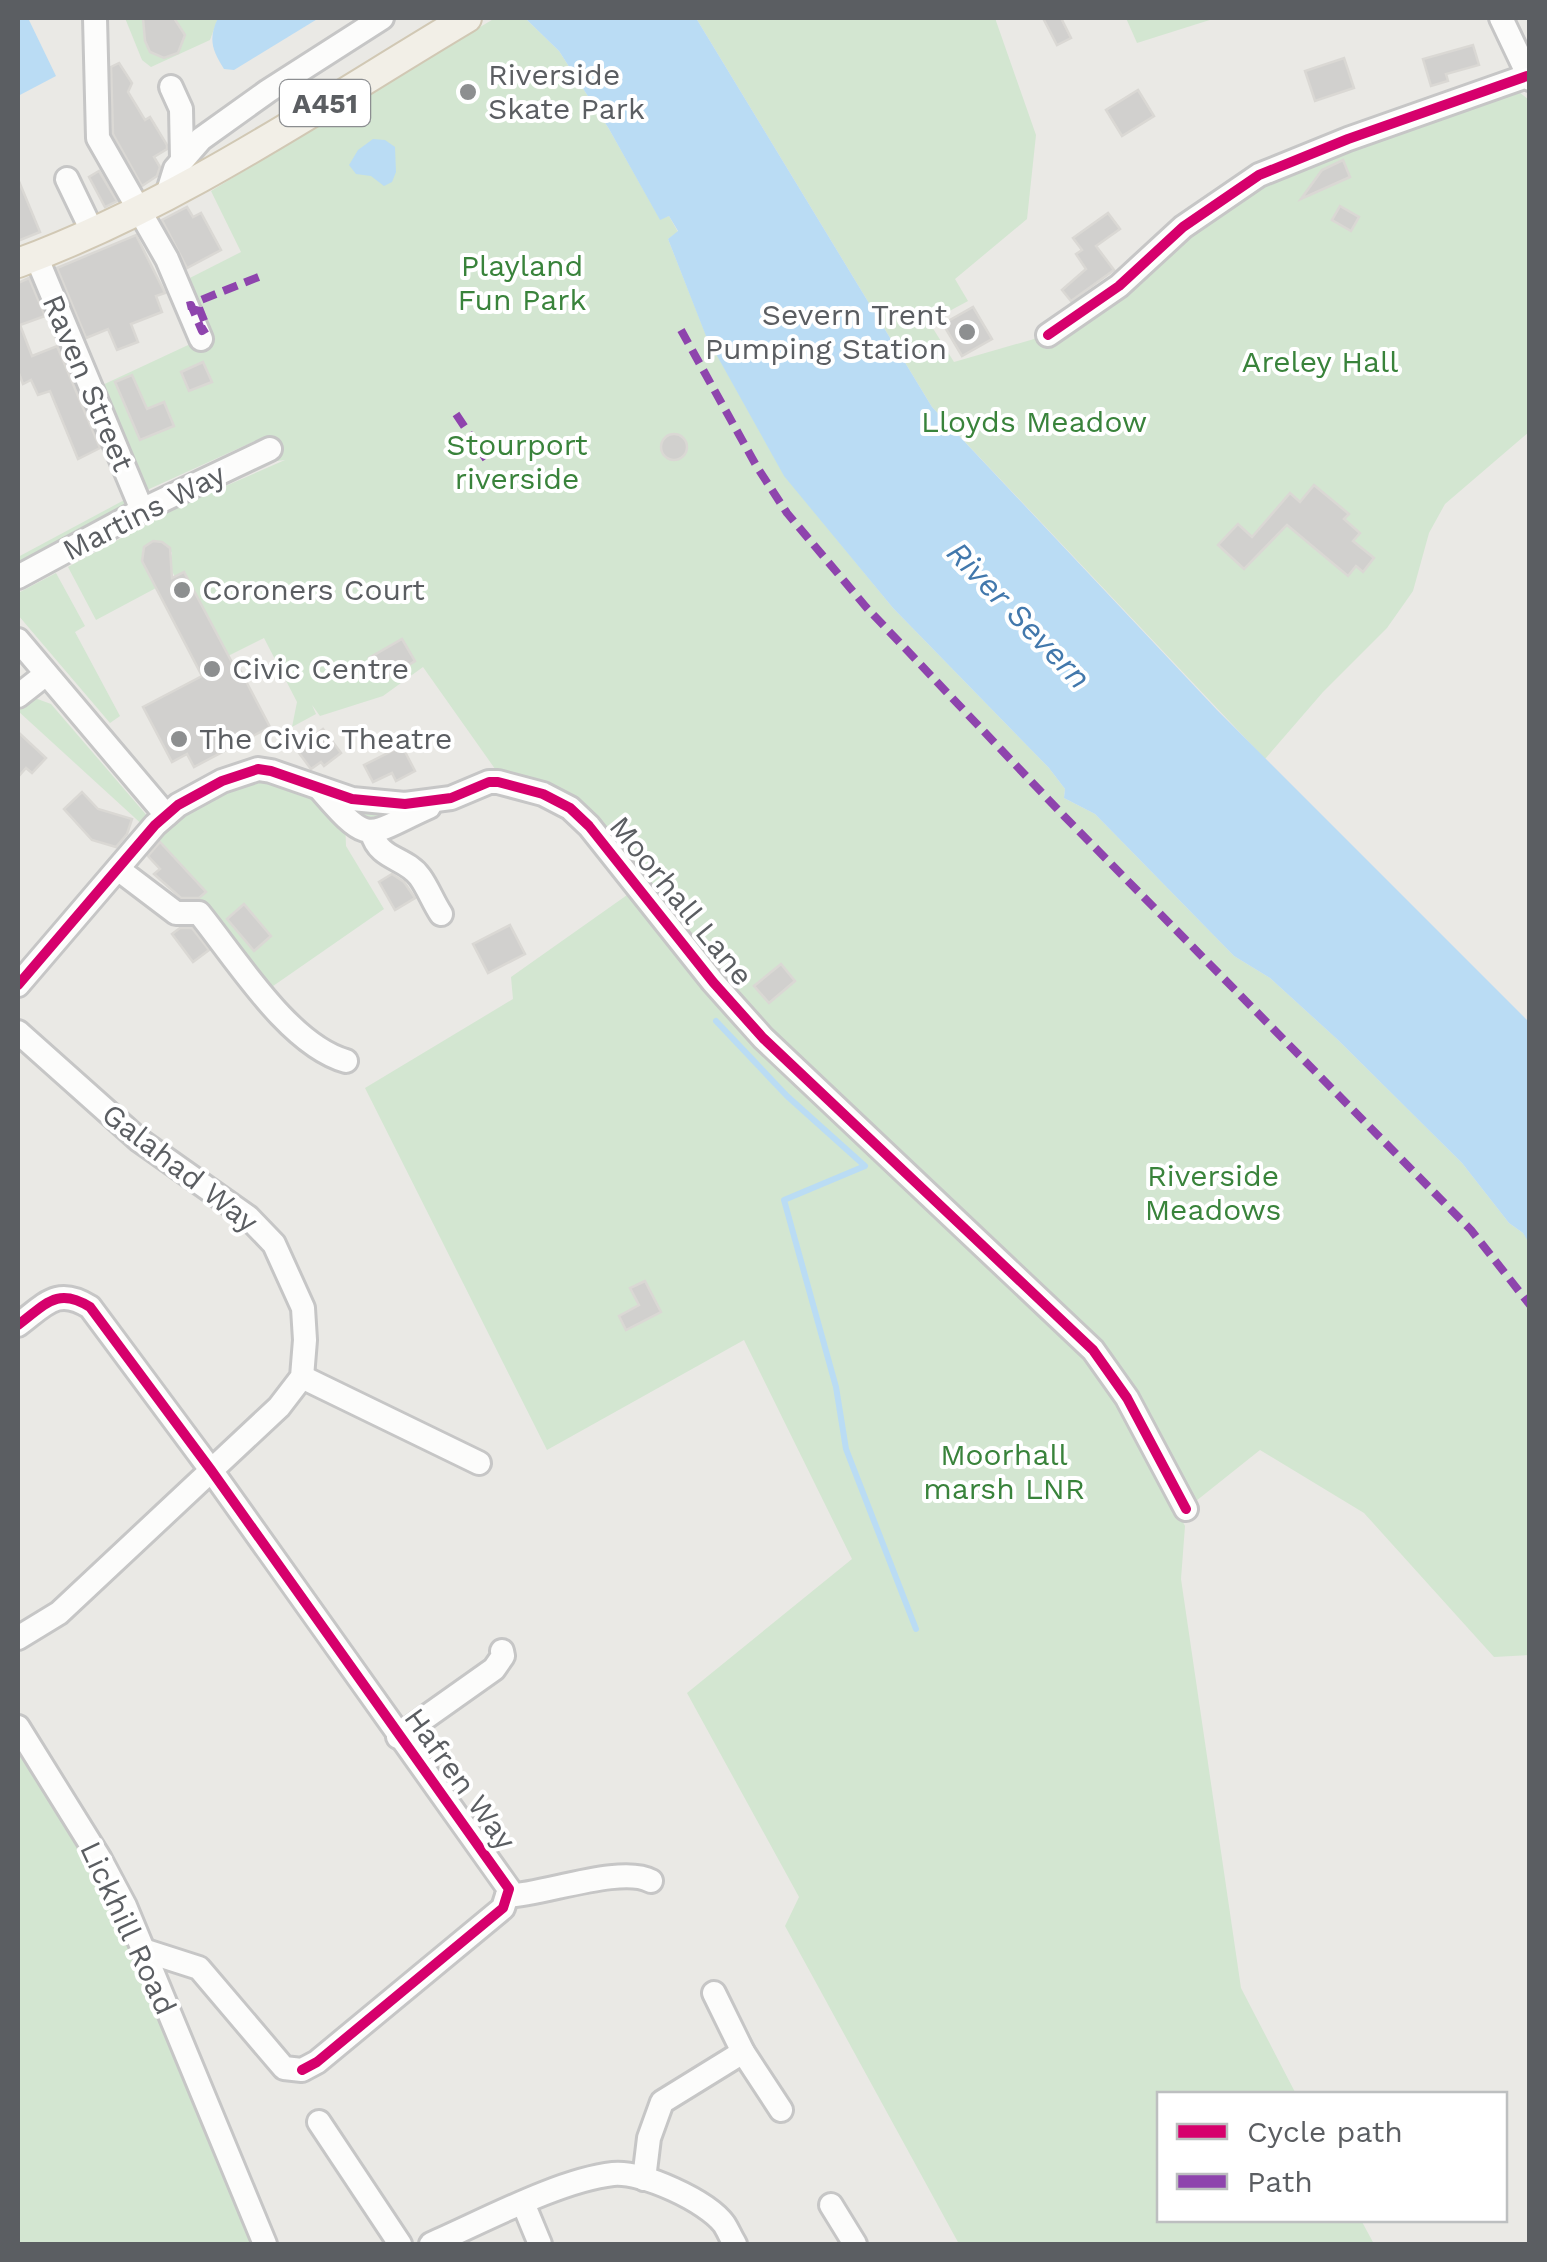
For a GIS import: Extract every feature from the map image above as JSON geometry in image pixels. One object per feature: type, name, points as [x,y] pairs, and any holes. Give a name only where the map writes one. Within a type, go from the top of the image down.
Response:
[{"type":"main road","name":"A451","points":[[26,259],[94,233],[163,199],[467,18]]},
{"type":"street","points":[[95,18],[98,138],[163,199]]},
{"type":"street","points":[[201,339],[167,260],[163,199],[182,159],[201,139],[268,91],[382,18]]},
{"type":"street","points":[[1048,336],[1119,286],[1213,205],[1259,175],[1348,139],[1528,78],[1501,18]]},
{"type":"street","points":[[171,87],[181,110],[182,159]]},
{"type":"street","points":[[67,179],[94,233]]},
{"type":"street","name":"Raven Street","points":[[26,259],[142,510]]},
{"type":"street","name":"Martins Way","points":[[18,577],[142,510],[270,450]]},
{"type":"street","points":[[18,640],[166,815]]},
{"type":"street","points":[[18,696],[46,674]]},
{"type":"street","name":"Moorhall Lane","points":[[18,984],[166,815],[197,793],[258,770],[374,803],[405,804],[451,798],[514,774],[570,808],[589,826],[712,982],[763,1038],[1092,1350],[1127,1398],[1186,1509]]},
{"type":"street","points":[[321,790],[355,827],[372,833],[451,798]]},
{"type":"street","points":[[372,833],[383,853],[422,879],[442,914]]},
{"type":"street","points":[[118,869],[176,912],[199,914],[297,1034],[326,1055],[346,1061]]},
{"type":"street","name":"Galahad Way","points":[[18,1032],[139,1140],[248,1216],[274,1244],[303,1308],[302,1378]]},
{"type":"street","name":"Hafren Way","points":[[18,1325],[55,1298],[76,1298],[90,1307],[510,1889],[503,1908],[317,2062],[302,2070],[284,2068],[199,1968],[142,1950]]},
{"type":"street","points":[[18,1638],[60,1612],[279,1407],[302,1378],[478,1464]]},
{"type":"street","points":[[398,1737],[494,1668],[503,1656],[502,1651]]},
{"type":"street","name":"Lickhill Road","points":[[18,1727],[100,1859],[264,2244]]},
{"type":"street","points":[[507,1896],[534,1894],[600,1878],[640,1875],[652,1881]]},
{"type":"street","points":[[714,1993],[743,2052],[781,2110]]},
{"type":"street","points":[[644,2179],[649,2138],[662,2102],[743,2052]]},
{"type":"street","points":[[319,2122],[400,2244]]},
{"type":"street","points":[[432,2244],[523,2203],[615,2174],[644,2179],[691,2198],[722,2222],[735,2244]]},
{"type":"street","points":[[523,2203],[540,2244]]},
{"type":"street","points":[[832,2205],[855,2244]]},
{"type":"green space","points":[[125,18],[218,18],[210,40],[151,67],[142,60]]},
{"type":"green space","points":[[495,18],[525,18],[559,51],[660,219],[669,216],[678,232],[668,239],[706,335],[784,475],[893,608],[1049,768],[1065,789],[1064,798],[1095,814],[1234,956],[1270,978],[1338,1040],[1462,1163],[1509,1223],[1530,1243],[1529,1655],[1494,1657],[1364,1513],[1260,1450],[1186,1509],[1123,1408],[1185,1526],[1181,1579],[1241,1988],[1295,2092],[1157,2092],[1157,2222],[1362,2222],[1374,2244],[959,2244],[785,1926],[799,1897],[687,1693],[852,1559],[744,1340],[547,1450],[365,1088],[513,999],[511,977],[637,888],[577,801],[505,783],[423,667],[383,696],[320,716],[312,705],[316,714],[292,727],[297,702],[264,638],[228,656],[185,572],[175,577],[167,545],[153,541],[142,551],[142,561],[156,588],[96,620],[68,567],[182,505],[285,460],[277,461],[264,437],[147,490],[96,388],[201,339],[178,284],[241,252],[211,191]]},
{"type":"green space","points":[[696,18],[995,18],[1036,135],[1027,219],[955,279],[968,301],[929,322],[954,362],[1048,335],[1213,205],[1509,84],[1529,100],[1529,432],[1445,504],[1429,533],[1413,591],[1387,628],[1323,692],[1265,759],[932,407]]},
{"type":"green space","points":[[1126,18],[1216,18],[1137,43]]},
{"type":"green space","points":[[128,498],[129,505],[18,567],[18,557]]},
{"type":"green space","points":[[56,573],[85,626],[75,632],[120,716],[110,723],[18,615],[18,593]]},
{"type":"green space","points":[[18,666],[19,683],[32,697],[51,704],[155,825],[247,772],[405,804],[383,831],[345,818],[346,846],[384,909],[263,993],[193,904],[205,892],[158,839],[18,711]]},
{"type":"green space","points":[[18,1727],[100,1859],[265,2244],[18,2244]]},
{"type":"water","points":[[18,18],[28,18],[56,76],[18,96]]},
{"type":"water","points":[[218,18],[319,18],[234,70],[224,69],[214,50],[212,38]]},
{"type":"water","name":"River Severn","points":[[525,18],[696,18],[932,407],[1217,710],[1529,1022],[1529,1243],[1462,1163],[1338,1040],[1270,978],[1234,956],[1095,814],[1064,798],[1065,789],[1049,768],[893,608],[784,476],[706,336],[668,239],[678,231],[669,216],[660,220],[559,51]]},
{"type":"water","points":[[373,139],[385,140],[395,147],[396,172],[392,182],[384,186],[371,176],[356,174],[349,165],[358,150]]},
{"type":"building","points":[[143,18],[174,18],[185,35],[178,53],[164,58],[150,52]]},
{"type":"building","points":[[1043,18],[1061,18],[1071,38],[1057,45]]},
{"type":"building","points":[[1473,45],[1479,65],[1446,74],[1448,81],[1431,86],[1423,59]]},
{"type":"building","points":[[1344,58],[1354,88],[1315,101],[1305,71]]},
{"type":"building","points":[[119,63],[132,83],[128,92],[167,145],[154,157],[160,167],[157,176],[142,186],[113,134],[111,67]]},
{"type":"building","points":[[1138,90],[1154,116],[1122,136],[1106,110]]},
{"type":"building","points":[[1343,160],[1350,177],[1301,199],[1322,170]]},
{"type":"building","points":[[99,171],[117,201],[105,207],[89,177]]},
{"type":"building","points":[[18,179],[40,232],[18,241]]},
{"type":"building","points":[[1340,206],[1359,217],[1351,231],[1332,220]]},
{"type":"building","points":[[187,207],[193,217],[201,213],[221,250],[187,268],[162,220]]},
{"type":"building","points":[[1108,213],[1120,229],[1096,246],[1114,270],[1071,301],[1062,290],[1086,269],[1076,254],[1082,250],[1073,238]]},
{"type":"building","points":[[136,235],[165,293],[156,296],[162,312],[131,324],[138,342],[117,350],[108,329],[86,338],[57,268]]},
{"type":"building","points":[[29,278],[45,316],[20,325],[32,356],[57,346],[100,448],[78,459],[50,391],[38,395],[31,380],[23,384],[18,371],[18,283]]},
{"type":"building","name":"Severn Trent Pumping Station","points":[[973,307],[992,339],[962,356],[943,324]]},
{"type":"building","points":[[203,362],[212,382],[189,391],[181,372]]},
{"type":"building","points":[[132,375],[147,409],[164,402],[174,426],[140,440],[115,382]]},
{"type":"building","points":[[674,434],[683,438],[687,447],[683,456],[674,460],[665,456],[661,447],[665,438]]},
{"type":"building","points":[[1314,485],[1349,514],[1344,519],[1360,533],[1353,541],[1374,558],[1363,572],[1356,566],[1348,576],[1287,525],[1244,569],[1218,545],[1238,524],[1252,537],[1290,493],[1300,502]]},
{"type":"building","name":"Civic Centre","points":[[153,541],[170,548],[172,578],[184,572],[270,727],[194,767],[187,754],[172,762],[143,707],[202,676],[142,561],[144,547]]},
{"type":"building","points":[[402,639],[415,661],[383,681],[369,658]]},
{"type":"building","points":[[323,729],[341,753],[324,766],[321,762],[311,769],[296,749]]},
{"type":"building","points":[[18,732],[46,758],[32,773],[26,768],[18,777]]},
{"type":"building","points":[[402,746],[415,771],[396,781],[392,773],[373,782],[364,765]]},
{"type":"building","points":[[82,792],[98,809],[132,819],[127,834],[116,847],[92,840],[64,809]]},
{"type":"building","points":[[160,842],[206,892],[199,898],[181,898],[154,874],[160,869],[148,856]]},
{"type":"building","points":[[392,874],[404,882],[415,898],[395,910],[379,882]]},
{"type":"building","points":[[244,904],[271,936],[254,951],[227,919]]},
{"type":"building","points":[[510,925],[525,954],[488,973],[473,944]]},
{"type":"building","points":[[180,928],[192,928],[209,950],[193,962],[172,934]]},
{"type":"building","points":[[781,964],[795,981],[769,1003],[754,986]]},
{"type":"building","points":[[645,1281],[661,1312],[626,1330],[619,1316],[639,1305],[630,1288]]},
{"type":"waterway","points":[[716,1021],[787,1096],[865,1166],[784,1200],[836,1387],[846,1449],[916,1629]]},
{"type":"marked path","points":[[187,306],[191,305],[202,331],[207,328],[199,308],[201,300],[261,276]]},
{"type":"marked path","points":[[681,330],[787,513],[866,607],[1064,816],[1471,1230],[1530,1305]]},
{"type":"marked path","points":[[456,414],[486,459]]},
{"type":"cycle path","points":[[1048,335],[1119,286],[1183,227],[1259,175],[1527,76]]},
{"type":"cycle path","points":[[18,985],[155,825],[178,805],[222,781],[258,769],[352,799],[405,804],[451,798],[489,782],[543,794],[570,808],[589,826],[713,982],[763,1038],[1093,1350],[1127,1398],[1186,1509]]},
{"type":"cycle path","points":[[18,1325],[60,1298],[90,1307],[509,1889],[503,1908],[317,2062],[302,2070]]},
{"type":"place","name":"Riverside Skate Park","points":[[468,92]]},
{"type":"place","name":"Severn Trent Pumping Station","points":[[967,332]]},
{"type":"place","name":"Coroners Court","points":[[182,590]]},
{"type":"place","name":"Civic Centre","points":[[212,669]]},
{"type":"place","name":"The Civic Theatre","points":[[179,739]]},
{"type":"park label","name":"Playland Fun Park","points":[[522,283]]},
{"type":"park label","name":"Areley Hall","points":[[1320,362]]},
{"type":"park label","name":"Lloyds Meadow","points":[[1034,422]]},
{"type":"park label","name":"Stourport riverside","points":[[517,462]]},
{"type":"park label","name":"Riverside Meadows","points":[[1213,1193]]},
{"type":"park label","name":"Moorhall marsh LNR","points":[[1004,1472]]}]
